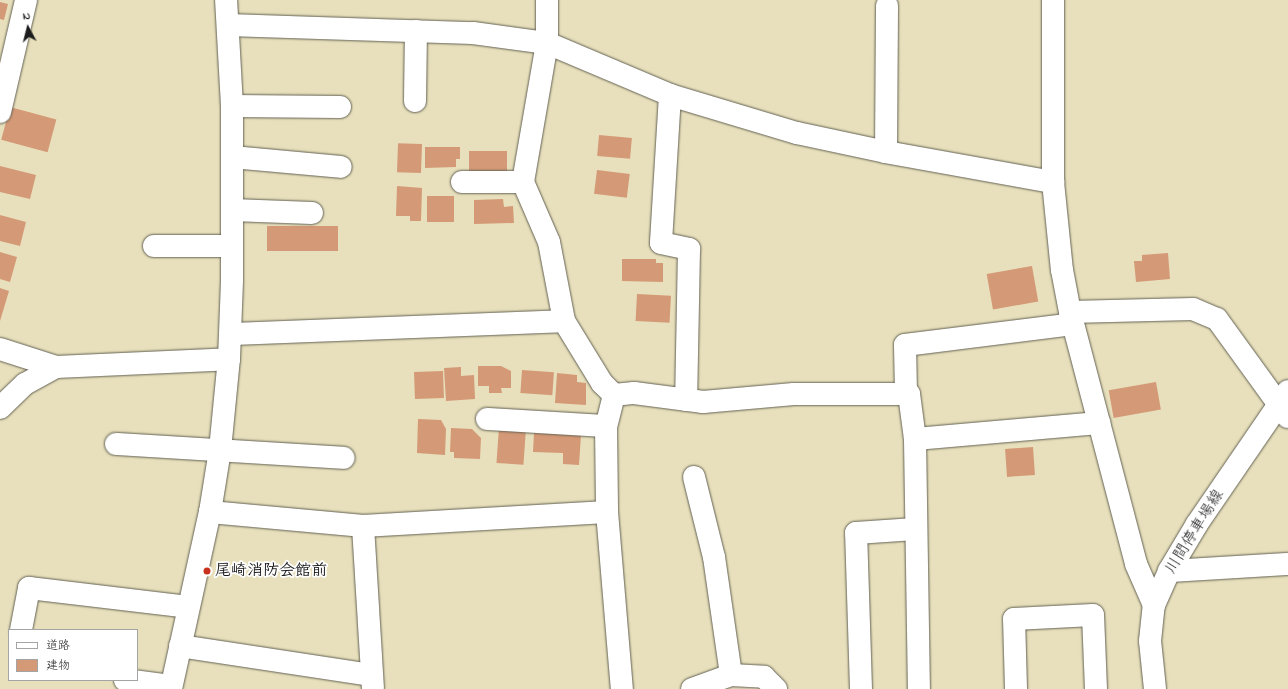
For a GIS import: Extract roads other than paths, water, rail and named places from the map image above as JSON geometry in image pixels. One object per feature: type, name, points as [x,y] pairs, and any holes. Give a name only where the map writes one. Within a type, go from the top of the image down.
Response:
[{"type":"street","points":[[0,112],[26,0]]},
{"type":"street","points":[[131,681],[171,688],[210,512],[220,450],[231,334],[232,106],[226,0]]},
{"type":"street","points":[[547,0],[547,43],[523,182],[550,242],[564,321],[602,383],[614,395]]},
{"type":"street","points":[[1053,0],[1053,182],[1058,240],[1071,318],[1136,564],[1154,605]]},
{"type":"street","points":[[886,152],[887,6]]},
{"type":"street","points":[[228,24],[473,34],[547,43],[670,95],[797,133],[886,152],[1053,182]]},
{"type":"street","points":[[415,101],[416,31]]},
{"type":"street","points":[[670,95],[661,243],[689,249],[686,400]]},
{"type":"street","points":[[232,106],[340,107]]},
{"type":"street","points":[[232,157],[341,167]]},
{"type":"street","points":[[462,182],[523,182]]},
{"type":"street","points":[[232,210],[312,213]]},
{"type":"street","points":[[154,246],[232,246]]},
{"type":"street","points":[[906,394],[906,345],[1071,318],[1193,309],[1217,319],[1285,404]]},
{"type":"street","points":[[231,334],[564,321]]},
{"type":"street","points":[[0,349],[56,367],[229,359]]},
{"type":"street","points":[[0,408],[25,384],[56,367]]},
{"type":"street","points":[[614,395],[634,393],[703,402],[794,394],[909,394],[914,438],[919,689]]},
{"type":"street","points":[[614,395],[606,426],[607,512],[622,689]]},
{"type":"street","name":"川間停車場線","points":[[1155,689],[1150,641],[1154,605],[1168,571],[1198,524],[1285,404]]},
{"type":"street","points":[[487,419],[606,426]]},
{"type":"street","points":[[914,438],[1099,423]]},
{"type":"street","points":[[116,444],[344,458]]},
{"type":"street","points":[[694,477],[714,557],[731,675]]},
{"type":"street","points":[[210,512],[363,526],[607,512]]},
{"type":"street","points":[[180,646],[372,682],[363,526]]},
{"type":"street","points":[[861,689],[856,533],[916,529]]},
{"type":"street","points":[[1168,571],[1288,564]]},
{"type":"street","points":[[21,629],[29,588],[188,607]]},
{"type":"street","points":[[1016,689],[1014,618],[1093,615],[1096,689]]},
{"type":"street","points":[[692,689],[731,675],[764,676],[776,689]]},
{"type":"place","name":"尾崎消防会館前","points":[[207,571]]}]
